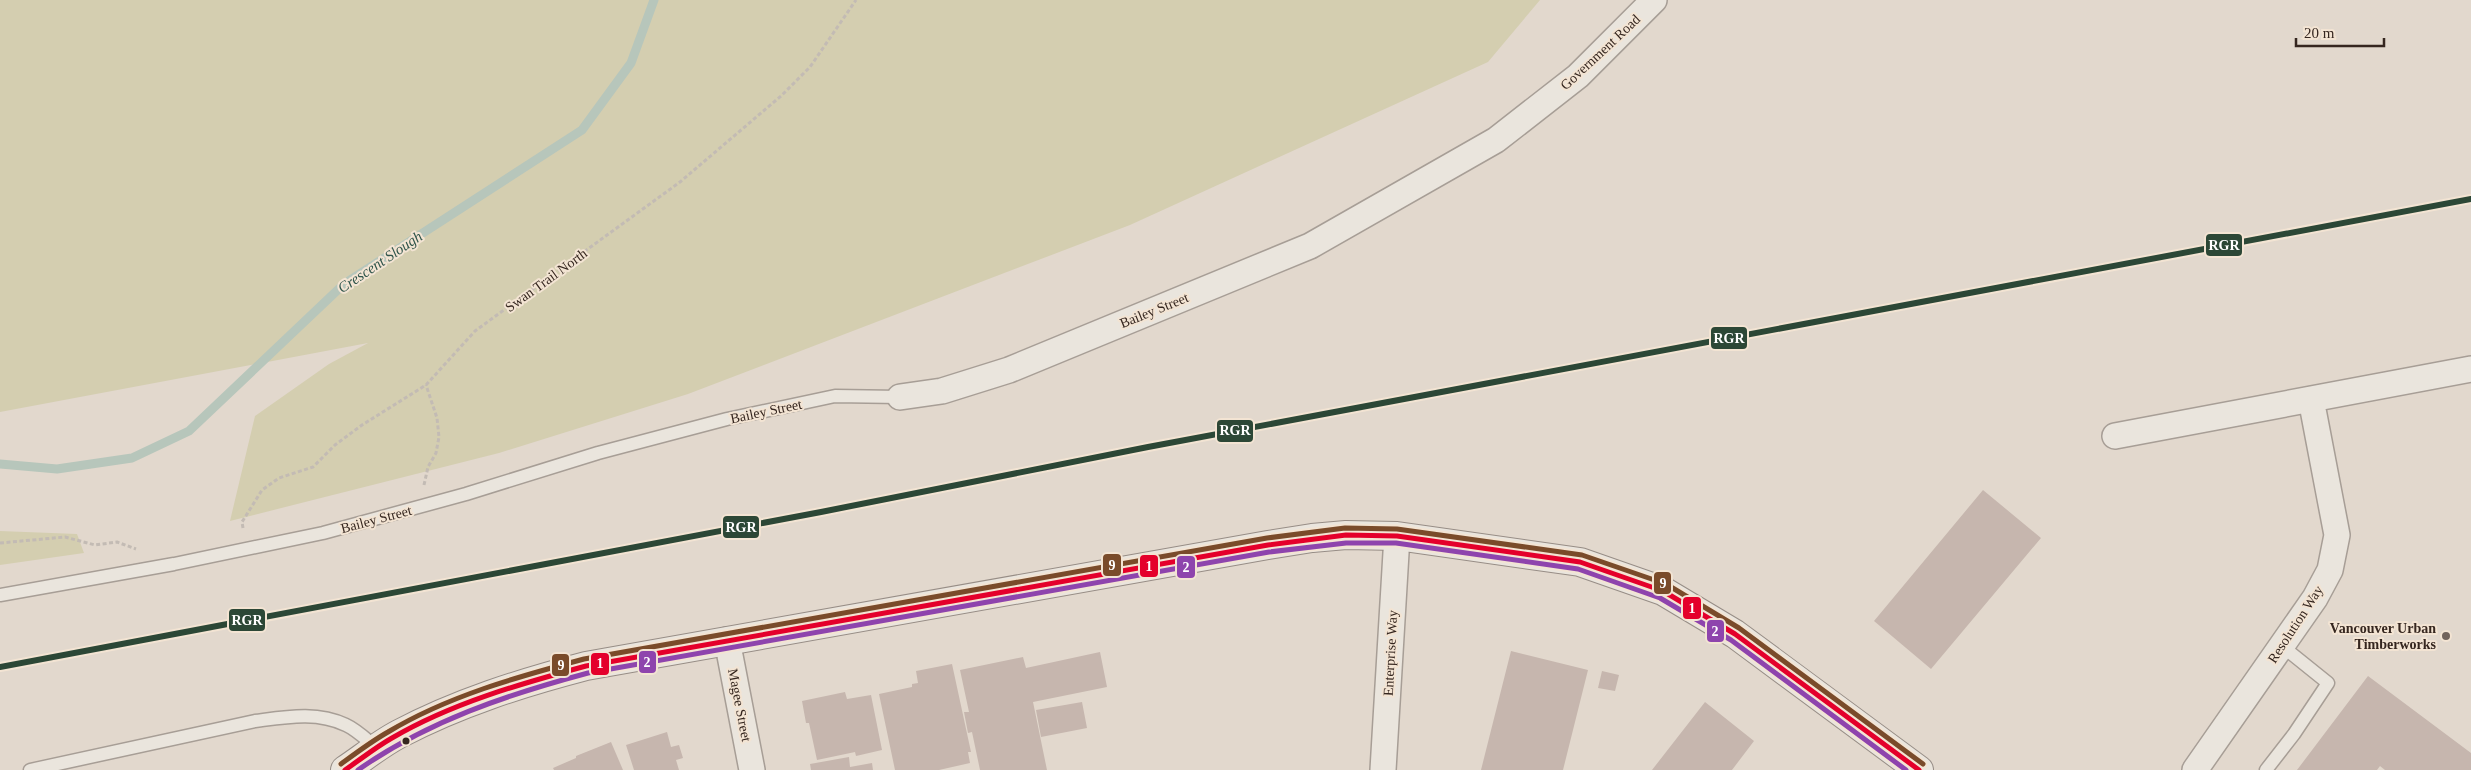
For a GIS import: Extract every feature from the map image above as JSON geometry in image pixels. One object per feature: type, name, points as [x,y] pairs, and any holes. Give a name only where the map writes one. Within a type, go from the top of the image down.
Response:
[{"type":"street","name":"Government Road","points":[[1496,140],[1578,76],[1654,0]]},
{"type":"street","name":"Bailey Street","points":[[900,397],[942,391],[1009,370],[1310,246],[1496,140]]},
{"type":"street","points":[[2115,436],[2471,369]]},
{"type":"street","name":"Resolution Way","points":[[2195,770],[2315,598],[2330,570],[2337,535],[2312,399]]},
{"type":"street","points":[[345,770],[398,735],[460,706],[533,680],[586,666],[1303,539],[1346,535],[1397,536],[1580,562],[1662,591],[1735,634],[1919,770]]},
{"type":"street","name":"Enterprise Way","points":[[1383,770],[1397,536]]},
{"type":"street","name":"Magee Street","points":[[727,640],[752,770]]},
{"type":"lane","name":"Bailey Street","points":[[0,595],[323,533],[426,505],[598,453],[727,419],[834,396],[900,397]]},
{"type":"lane","points":[[2266,770],[2294,734],[2328,683],[2282,646]]},
{"type":"lane","points":[[30,770],[255,721],[292,716],[322,716],[348,725],[377,748]]},
{"type":"path","name":"Swan Trail North","points":[[246,549],[242,522],[262,490],[279,478],[313,467],[335,445],[362,425],[426,385],[475,331],[680,182],[781,96],[810,66],[856,0]]},
{"type":"path","points":[[426,385],[437,418],[439,437],[436,453],[428,467],[424,485],[426,505]]},
{"type":"path","points":[[0,543],[66,537],[95,544],[117,542],[139,552],[143,569]]},
{"type":"shaded area","points":[[0,0],[1540,0],[1488,62],[1130,225],[688,394],[499,453],[230,521],[255,416],[329,364],[368,343],[0,412]]},
{"type":"shaded area","points":[[0,531],[77,534],[84,553],[0,565]]},
{"type":"building","points":[[1983,490],[2041,538],[1931,669],[1874,621]]},
{"type":"building","points":[[1511,651],[1588,670],[1563,770],[1481,770]]},
{"type":"building","points":[[1100,652],[1107,687],[1033,702],[1047,770],[980,770],[972,732],[968,733],[964,712],[969,712],[960,670],[1023,657],[1026,668]]},
{"type":"building","points":[[952,664],[971,752],[968,752],[970,763],[939,770],[895,770],[879,694],[912,687],[912,684],[918,683],[916,671]]},
{"type":"building","points":[[1602,671],[1619,675],[1615,691],[1598,688]]},
{"type":"building","points":[[2368,676],[2471,753],[2471,770],[2385,770],[2380,766],[2377,770],[2297,770]]},
{"type":"building","points":[[845,692],[847,699],[871,695],[882,750],[856,756],[855,752],[817,760],[809,723],[806,723],[802,701]]},
{"type":"building","points":[[1082,702],[1087,728],[1041,737],[1036,710]]},
{"type":"building","points":[[1705,702],[1754,741],[1732,770],[1652,770]]},
{"type":"building","points":[[667,732],[671,747],[679,745],[683,758],[676,760],[679,770],[634,770],[626,745]]},
{"type":"building","points":[[611,742],[623,770],[554,770],[553,768],[576,758],[576,756]]},
{"type":"building","points":[[849,757],[850,767],[872,763],[873,770],[811,770],[810,764]]},
{"type":"waterway","name":"Crescent Slough","points":[[0,464],[57,469],[132,458],[189,431],[344,284],[582,130],[631,63],[654,0]]},
{"type":"transit line","name":"RGR","points":[[0,667],[821,512],[1148,447],[2471,199]]},
{"type":"transit line","name":"9","points":[[341,764],[382,736],[435,708],[483,689],[584,659],[1267,538],[1345,528],[1397,529],[1582,555],[1666,584],[1739,628],[1923,764]]},
{"type":"transit line","name":"1","points":[[345,770],[374,749],[438,715],[511,687],[586,666],[1268,545],[1346,535],[1397,536],[1580,562],[1663,591],[1735,634],[1919,770]]},
{"type":"transit line","name":"2","points":[[358,770],[412,737],[468,711],[588,673],[1269,552],[1346,543],[1396,543],[1578,569],[1660,598],[1731,640],[1906,770]]},
{"type":"place","name":"Vancouver Urban Timberworks","points":[[2446,636]]}]
